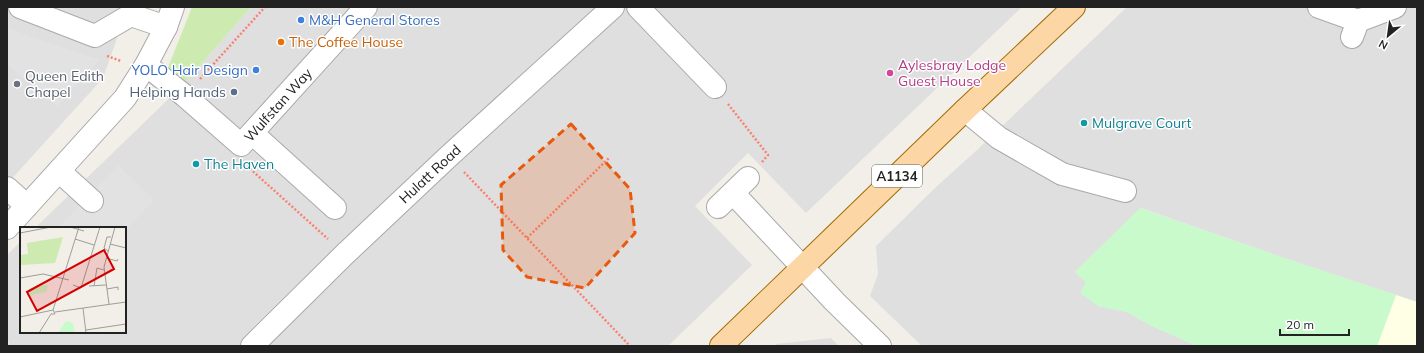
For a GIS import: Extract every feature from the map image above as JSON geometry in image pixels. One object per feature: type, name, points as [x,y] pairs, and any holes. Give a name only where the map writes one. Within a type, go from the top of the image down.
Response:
[{"type":"main road","name":"A1134","points":[[721,346],[965,110],[1074,7]]},
{"type":"street","points":[[20,7],[95,36],[131,15],[166,27]]},
{"type":"street","points":[[7,228],[125,98],[146,65],[166,27],[173,7]]},
{"type":"street","name":"Wulfstan Way","points":[[146,65],[184,96],[247,139],[366,7]]},
{"type":"street","name":"Hulatt Road","points":[[252,346],[345,254],[449,156],[613,7]]},
{"type":"street","points":[[638,7],[715,87]]},
{"type":"street","points":[[1319,7],[1355,29],[1395,7]]},
{"type":"street","points":[[965,110],[999,138],[1062,174],[1125,191]]},
{"type":"street","points":[[247,139],[335,208]]},
{"type":"street","points":[[59,171],[92,201]]},
{"type":"street","points":[[748,178],[726,200],[803,266],[835,302],[880,346]]},
{"type":"street","points":[[7,188],[27,206]]},
{"type":"path","points":[[184,96],[265,7]]},
{"type":"path","points":[[715,87],[768,155],[748,178]]},
{"type":"path","points":[[247,139],[234,154],[345,254]]},
{"type":"path","points":[[449,156],[630,346]]},
{"type":"path","points":[[526,238],[610,157]]},
{"type":"highlighted area","points":[[571,124],[630,189],[635,233],[585,288],[527,277],[503,250],[501,185]]},
{"type":"shaded area","points":[[7,7],[128,7],[103,78],[7,184]]},
{"type":"shaded area","points":[[251,7],[1022,7],[806,213],[748,153],[695,206],[752,265],[668,346],[7,346],[9,343],[7,340],[7,255],[20,242],[20,333],[126,333],[126,227],[36,227],[184,84]]},
{"type":"shaded area","points":[[1127,7],[1417,7],[1417,302],[1287,259],[1141,208],[1075,272],[1086,282],[1098,306],[1127,312],[1150,325],[1197,346],[922,346],[870,296],[878,274],[876,246],[936,187]]},
{"type":"shaded area","points":[[7,28],[100,60],[57,107],[7,64]]},
{"type":"shaded area","points":[[118,165],[154,200],[126,230],[126,227],[59,227]]},
{"type":"shaded area","points":[[1396,295],[1417,302],[1417,346],[1377,346]]},
{"type":"shaded area","points":[[831,338],[839,346],[774,346],[776,344]]},
{"type":"green space","points":[[192,7],[251,7],[184,84],[167,70]]},
{"type":"green space","points":[[1140,208],[1396,295],[1377,346],[1197,346],[1150,325],[1127,312],[1098,306],[1080,293],[1086,282],[1075,272]]},
{"type":"place","name":"M&H General Stores","points":[[301,20]]},
{"type":"place","name":"The Coffee House","points":[[281,42]]},
{"type":"place","name":"YOLO Hair Design","points":[[256,70]]},
{"type":"place","name":"Aylesbray Lodge Guest House","points":[[890,73]]},
{"type":"place","name":"Queen Edith Chapel","points":[[17,84]]},
{"type":"place","name":"Helping Hands","points":[[234,92]]},
{"type":"place","name":"Mulgrave Court","points":[[1084,123]]},
{"type":"place","name":"The Haven","points":[[196,164]]}]
